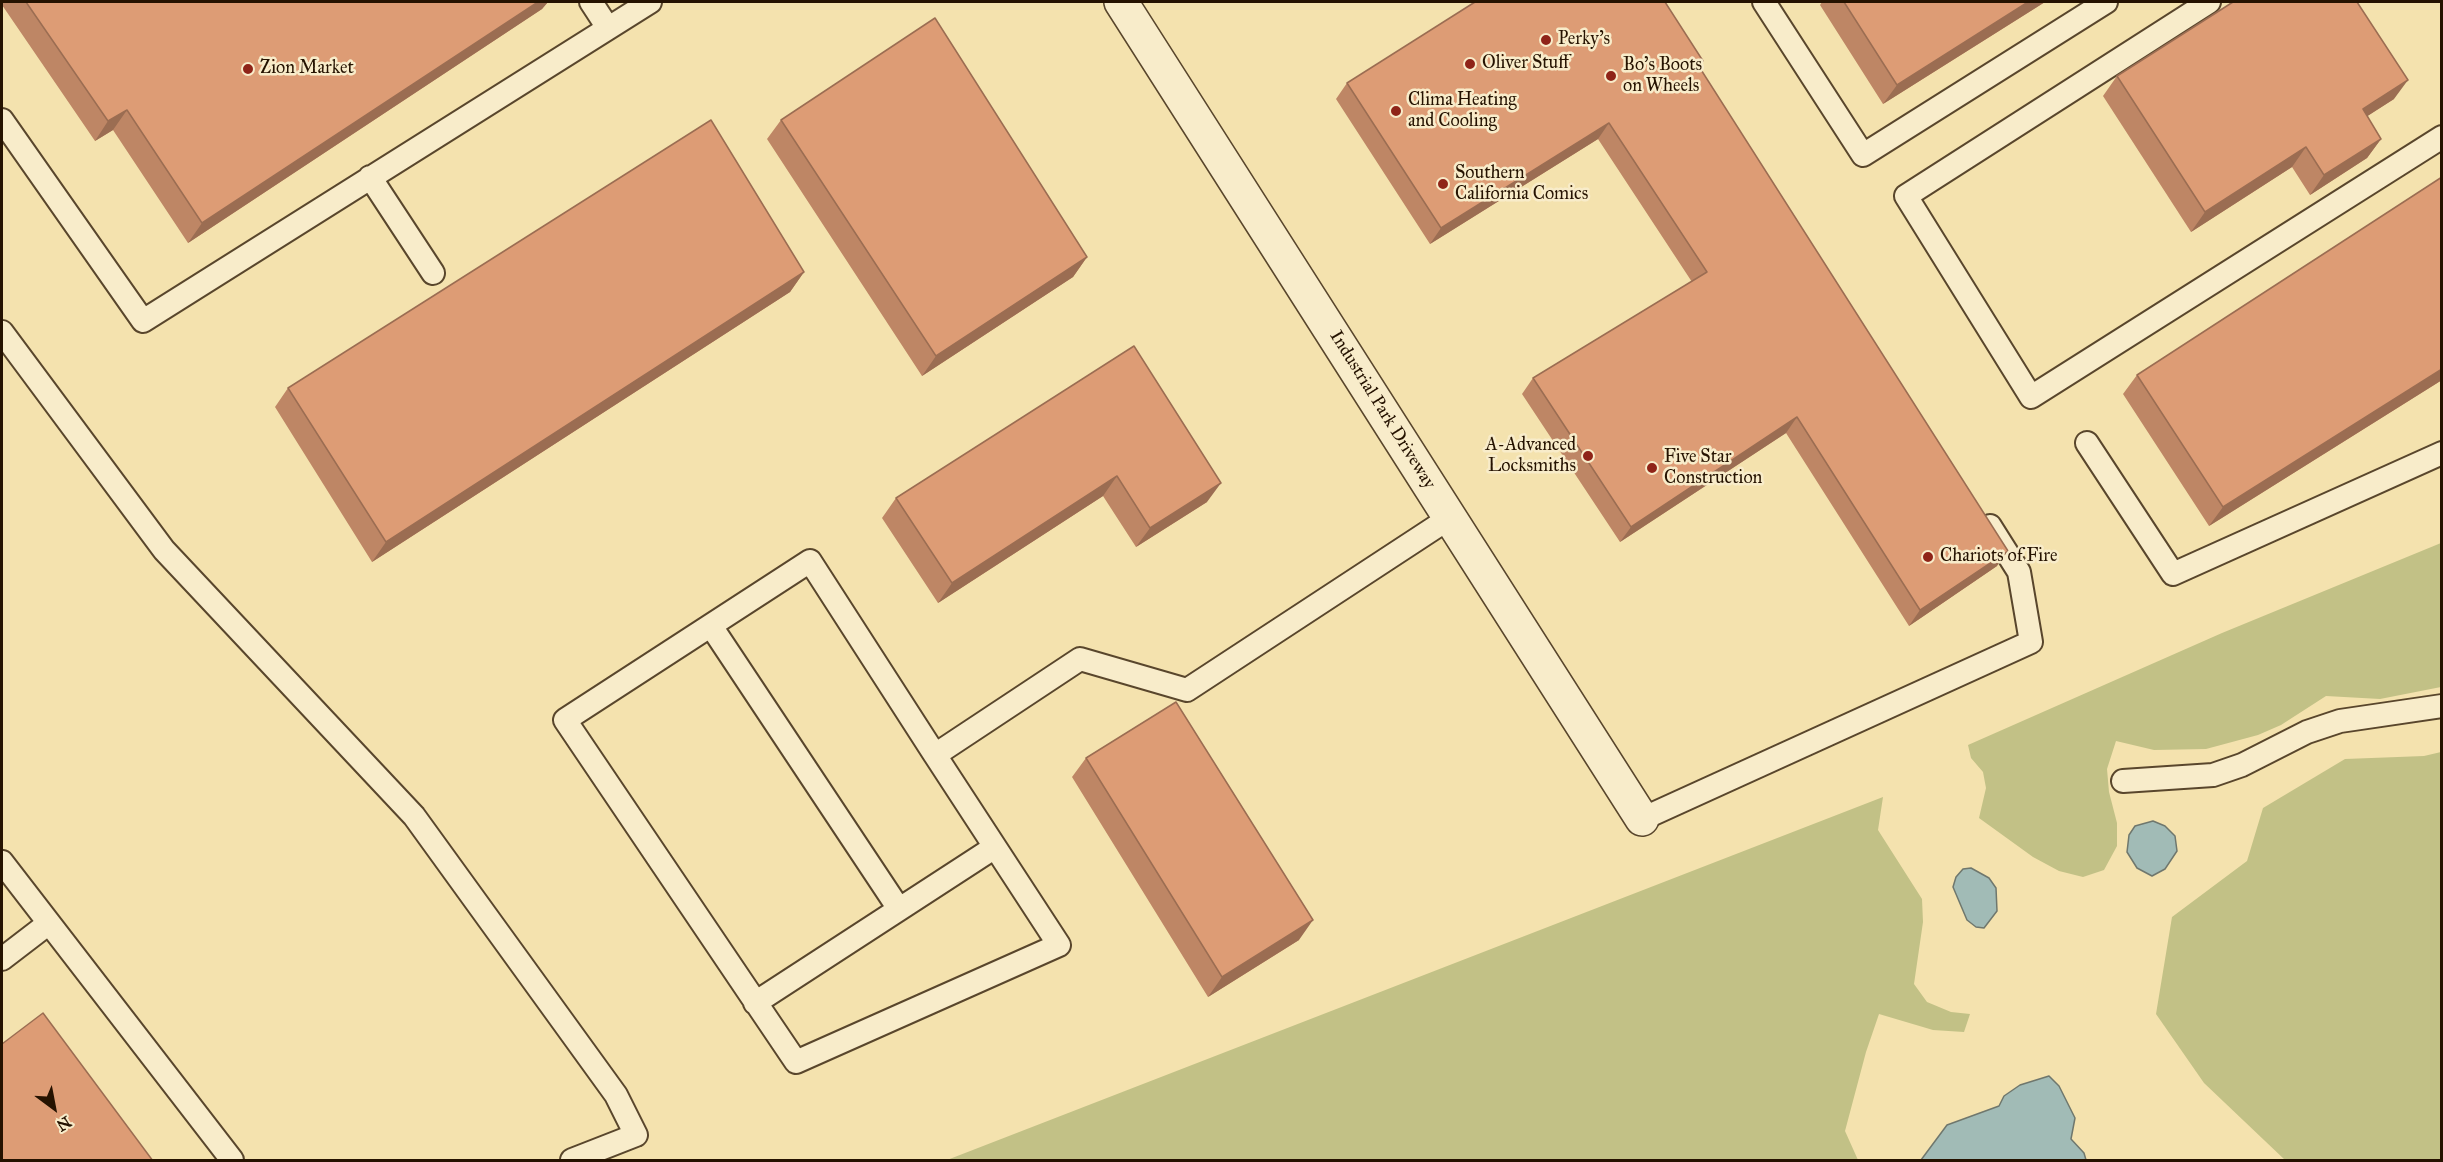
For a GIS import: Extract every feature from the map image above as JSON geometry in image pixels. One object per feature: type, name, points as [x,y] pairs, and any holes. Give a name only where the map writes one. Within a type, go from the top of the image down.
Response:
[{"type":"street","name":"Industrial Park Driveway","points":[[1121,2],[1642,819]]},
{"type":"lane","points":[[591,2],[608,28]]},
{"type":"lane","points":[[2,120],[143,321],[650,2]]},
{"type":"lane","points":[[1764,2],[1863,155],[2106,2]]},
{"type":"lane","points":[[2209,2],[1906,196],[2031,397],[2442,137]]},
{"type":"lane","points":[[370,177],[433,273]]},
{"type":"lane","points":[[2,332],[164,550],[414,816],[616,1095],[636,1135],[572,1161]]},
{"type":"lane","points":[[2086,443],[2173,574],[2442,453]]},
{"type":"lane","points":[[1642,819],[2031,642],[2019,572],[1981,511]]},
{"type":"lane","points":[[935,755],[1080,659],[1187,690],[1450,517]]},
{"type":"lane","points":[[810,561],[935,755],[1059,945],[796,1062],[566,720],[810,561]]},
{"type":"lane","points":[[711,626],[899,909]]},
{"type":"lane","points":[[2123,781],[2213,775],[2242,765],[2307,732],[2340,721],[2442,706]]},
{"type":"lane","points":[[755,1003],[995,847]]},
{"type":"lane","points":[[2,862],[232,1161]]},
{"type":"lane","points":[[2,959],[49,923]]},
{"type":"shaded area","points":[[2441,543],[2441,687],[2380,699],[2326,696],[2281,725],[2258,735],[2206,749],[2154,750],[2116,741],[2107,769],[2109,792],[2117,823],[2117,846],[2104,870],[2083,877],[2059,871],[2033,857],[1979,818],[1986,788],[1983,772],[1971,758],[1968,745],[2222,633]]},
{"type":"shaded area","points":[[2441,752],[2441,1160],[2285,1160],[2204,1083],[2156,1014],[2172,917],[2247,861],[2263,808],[2345,759],[2424,756]]},
{"type":"shaded area","points":[[1883,797],[1878,830],[1922,899],[1923,922],[1914,984],[1927,1002],[1951,1012],[1970,1014],[1964,1032],[1933,1030],[1879,1014],[1866,1052],[1845,1131],[1858,1160],[947,1160]]},
{"type":"water","points":[[2153,821],[2165,826],[2175,836],[2177,851],[2165,869],[2152,876],[2137,868],[2127,852],[2129,835],[2135,826]]},
{"type":"water","points":[[1971,868],[1989,878],[1996,888],[1997,911],[1984,928],[1976,927],[1967,920],[1953,887],[1956,877],[1963,869]]},
{"type":"water","points":[[2049,1076],[2059,1086],[2075,1118],[2071,1139],[2084,1153],[2086,1160],[1921,1160],[1947,1125],[1999,1106],[2004,1096],[2020,1085]]},
{"type":"building","name":"Zion Market","points":[[26,2],[538,2],[202,223],[127,110],[108,121]]},
{"type":"building","points":[[1475,2],[1665,2],[1703,61],[1698,65],[2008,551],[1920,610],[1797,417],[1631,527],[1533,378],[1707,272],[1609,123],[1441,228],[1347,83]]},
{"type":"building","points":[[1844,2],[2028,2],[1897,85]]},
{"type":"building","points":[[2233,2],[2357,2],[2408,80],[2363,109],[2381,139],[2324,175],[2306,147],[2205,212],[2117,76]]},
{"type":"building","points":[[935,18],[1087,257],[936,356],[781,120]]},
{"type":"building","points":[[711,120],[804,272],[386,542],[288,388]]},
{"type":"building","points":[[2442,177],[2442,369],[2223,507],[2137,375]]},
{"type":"building","points":[[1134,346],[1221,483],[1150,528],[1117,476],[952,583],[896,498]]},
{"type":"building","points":[[1176,702],[1313,920],[1222,977],[1086,758]]},
{"type":"building","points":[[43,1013],[153,1161],[2,1161],[2,1044]]},
{"type":"place","name":"Perky's","points":[[1546,40]]},
{"type":"place","name":"Oliver Stuff","points":[[1470,64]]},
{"type":"place","name":"Zion Market","points":[[248,69]]},
{"type":"place","name":"Bo's Boots on Wheels","points":[[1611,76]]},
{"type":"place","name":"Clima Heating and Cooling","points":[[1396,111]]},
{"type":"place","name":"Southern California Comics","points":[[1443,184]]},
{"type":"place","name":"A-Advanced Locksmiths","points":[[1588,456]]},
{"type":"place","name":"Five Star Construction","points":[[1652,468]]},
{"type":"place","name":"Chariots of Fire","points":[[1928,557]]}]
